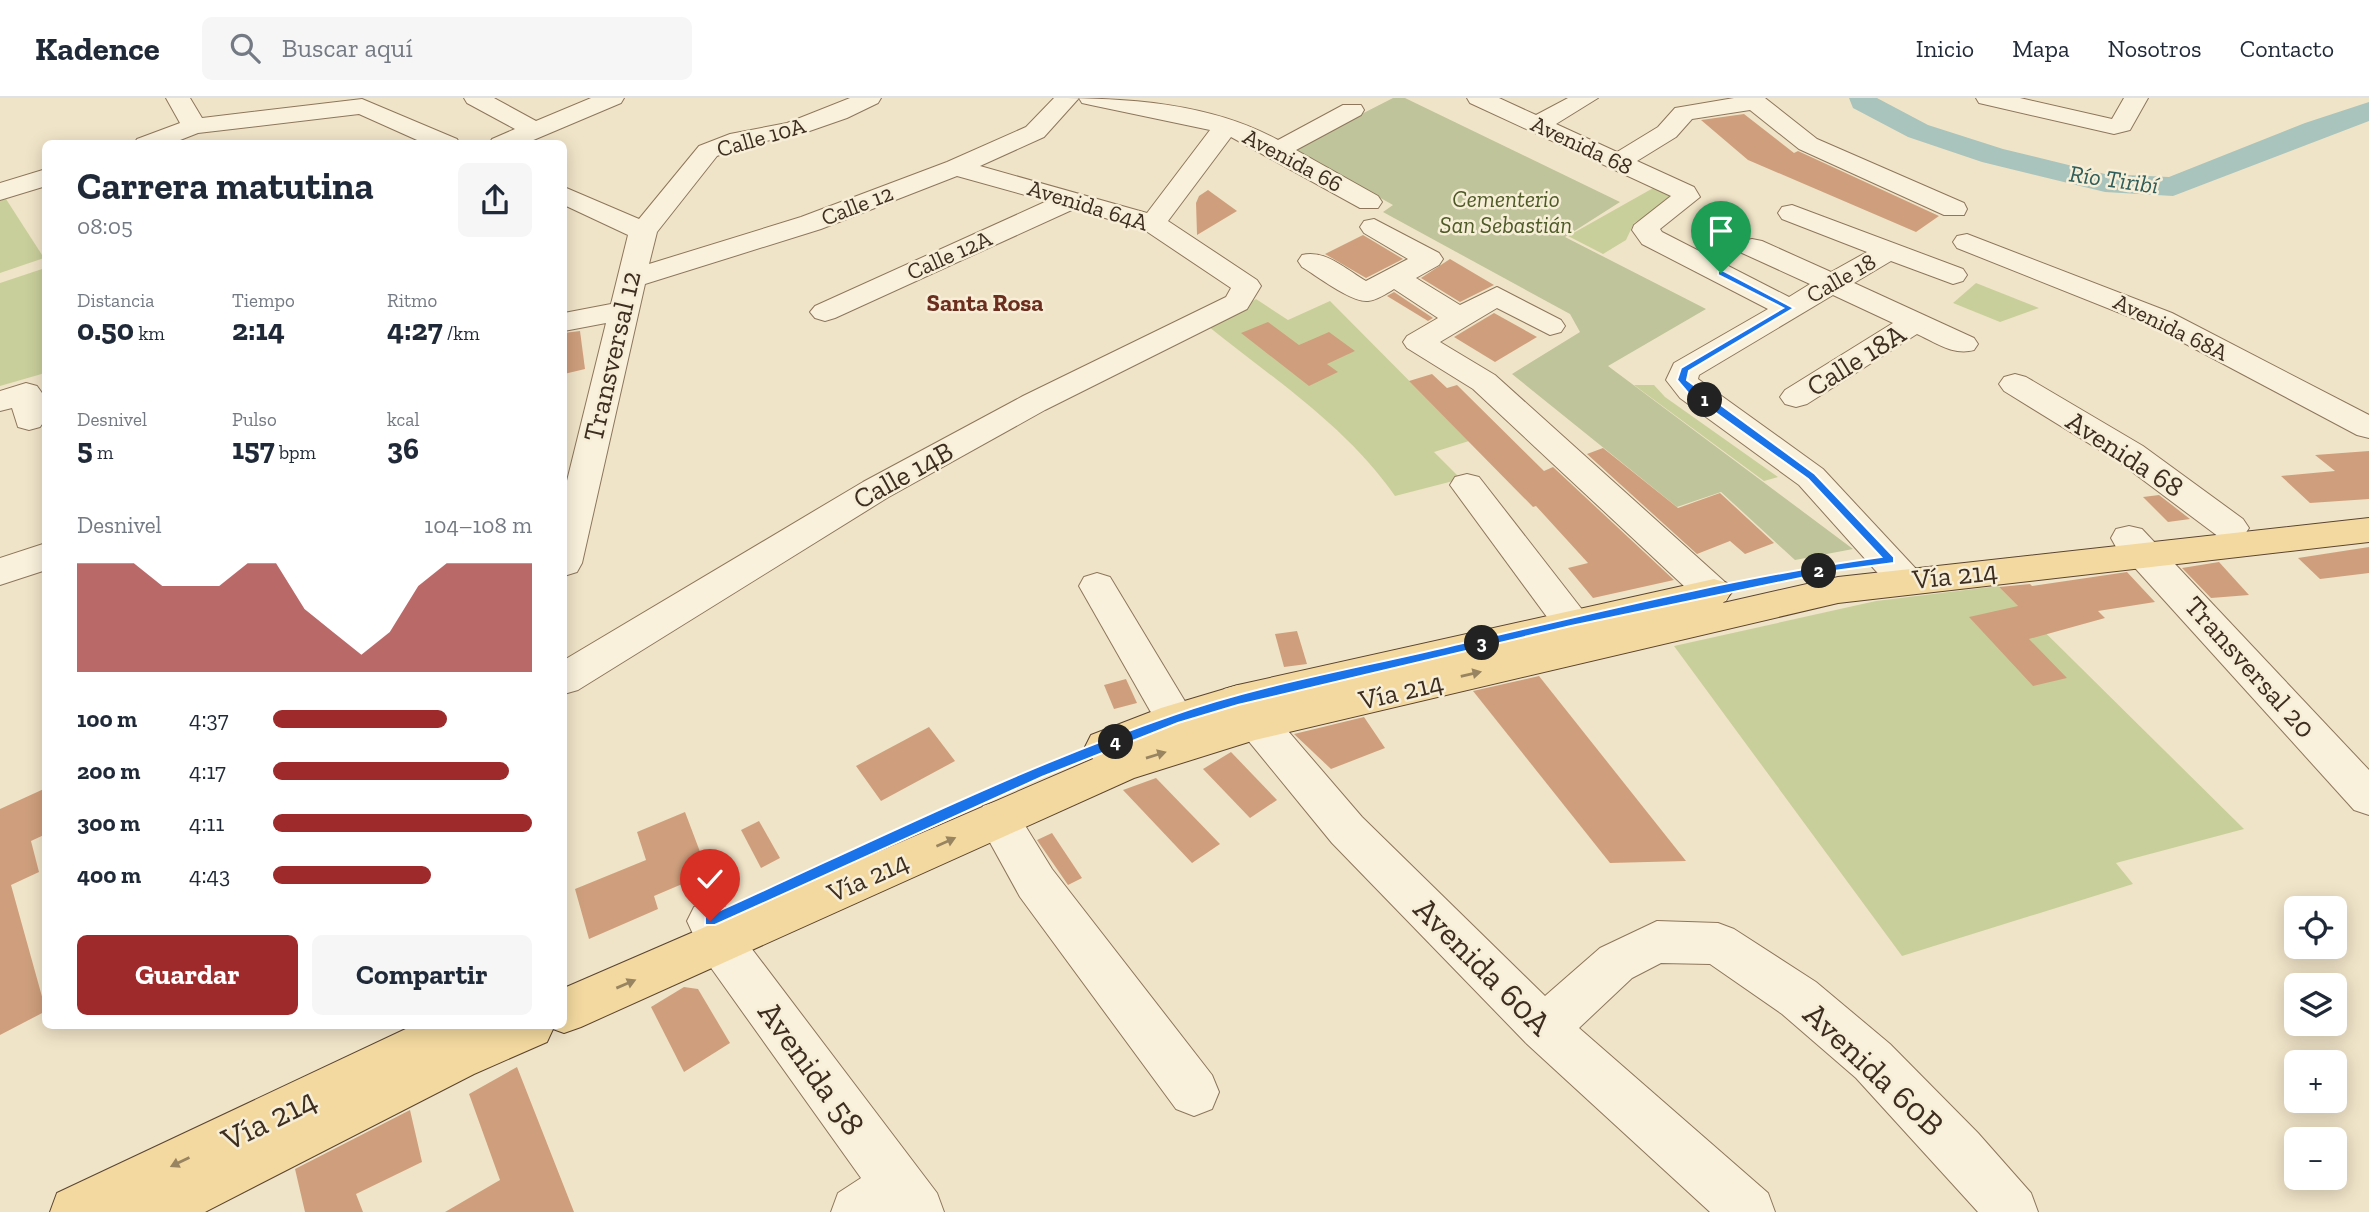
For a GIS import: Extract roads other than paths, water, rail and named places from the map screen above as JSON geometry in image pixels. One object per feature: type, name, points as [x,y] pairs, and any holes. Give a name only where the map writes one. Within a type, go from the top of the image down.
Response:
[{"type":"main road","name":"Vía 214","points":[[2137,547],[2231,528],[2369,511]]},
{"type":"main road","name":"Vía 214","points":[[567,982],[715,932],[998,819],[1247,712],[1571,622],[1834,568],[1898,570],[2137,547],[2369,530]]},
{"type":"main road","name":"Vía 214","points":[[567,1009],[715,932],[1037,774],[1175,719],[1247,712],[1838,590],[1898,570]]},
{"type":"main road","name":"Vía 214","points":[[76,1212],[461,1036],[509,1029]]},
{"type":"main road","name":"Vía 214","points":[[150,1212],[461,1036]]},
{"type":"street","points":[[178,98],[194,125]]},
{"type":"street","points":[[475,98],[533,129]]},
{"type":"street","points":[[510,140],[612,98]]},
{"type":"street","name":"Calle 10A","points":[[643,231],[708,151],[739,139],[792,129],[838,113],[869,98]]},
{"type":"street","name":"Calle 12","points":[[629,280],[811,222],[956,167],[1035,132],[1067,98]]},
{"type":"street","name":"Avenida 66","points":[[1091,98],[1226,126],[1279,149],[1429,259],[1395,278]]},
{"type":"street","name":"Avenida 68","points":[[1479,98],[1685,193],[1687,197],[1648,225],[1646,230],[1652,238],[1789,308]]},
{"type":"street","points":[[1537,125],[1586,98]]},
{"type":"street","points":[[1988,98],[2114,127],[2121,125],[2136,98]]},
{"type":"street","points":[[1618,162],[1667,132],[1685,113],[1755,102],[1808,144],[1954,209]]},
{"type":"street","points":[[156,140],[194,125],[362,106],[439,140]]},
{"type":"street","points":[[1279,149],[1352,110]]},
{"type":"street","points":[[1153,223],[1226,126]]},
{"type":"street","name":"Avenida 64A","points":[[956,167],[1153,223],[1247,286]]},
{"type":"street","points":[[0,192],[42,178]]},
{"type":"street","points":[[567,196],[643,231]]},
{"type":"street","name":"Calle 12A","points":[[825,312],[1074,199]]},
{"type":"street","points":[[1792,213],[1952,275]]},
{"type":"street","name":"Transversal 12","points":[[567,537],[576,459],[622,311],[643,231]]},
{"type":"street","name":"Avenida 68A","points":[[1967,242],[2161,319],[2369,428]]},
{"type":"street","points":[[1752,247],[1963,344]]},
{"type":"street","name":"Calle 18","points":[[1888,251],[1685,370],[1682,380],[1691,391],[1811,477],[1898,570]]},
{"type":"street","points":[[1312,261],[1366,293],[1395,278],[1459,318]]},
{"type":"street","name":"Calle 14B","points":[[567,676],[875,490],[1034,403],[1237,303],[1247,286]]},
{"type":"street","points":[[1550,326],[1497,296],[1418,342],[1484,382],[1713,592]]},
{"type":"street","points":[[567,321],[622,311]]},
{"type":"street","name":"Calle 18A","points":[[1796,397],[1915,322]]},
{"type":"street","name":"Avenida 68","points":[[2015,384],[2130,454],[2231,528]]},
{"type":"street","points":[[0,401],[26,393],[29,420]]},
{"type":"street","points":[[1467,485],[1571,622]]},
{"type":"street","name":"Transversal 20","points":[[2137,547],[2369,799]]},
{"type":"street","points":[[0,572],[42,557]]},
{"type":"street","points":[[1097,586],[1175,719]]},
{"type":"street","name":"Avenida 60A","points":[[1247,712],[1347,830],[1544,1028],[1749,1212]]},
{"type":"street","points":[[998,819],[1036,883],[1194,1092]]},
{"type":"street","name":"Avenida 58","points":[[715,932],[891,1203]]},
{"type":"street","name":"Avenida 60B","points":[[1544,1028],[1616,963],[1657,942],[1718,944],[1799,998],[1873,1061],[1960,1151],[2012,1212]]},
{"type":"waterway","name":"Río Tiribí","points":[[1863,98],[1863,102],[1918,131],[1993,156],[2105,183],[2173,187],[2315,129],[2369,111]]},
{"type":"district","name":"Santa Rosa","points":[[985,302]]},
{"type":"park label","name":"Cementerio San Sebastián","points":[[1506,212]]}]
